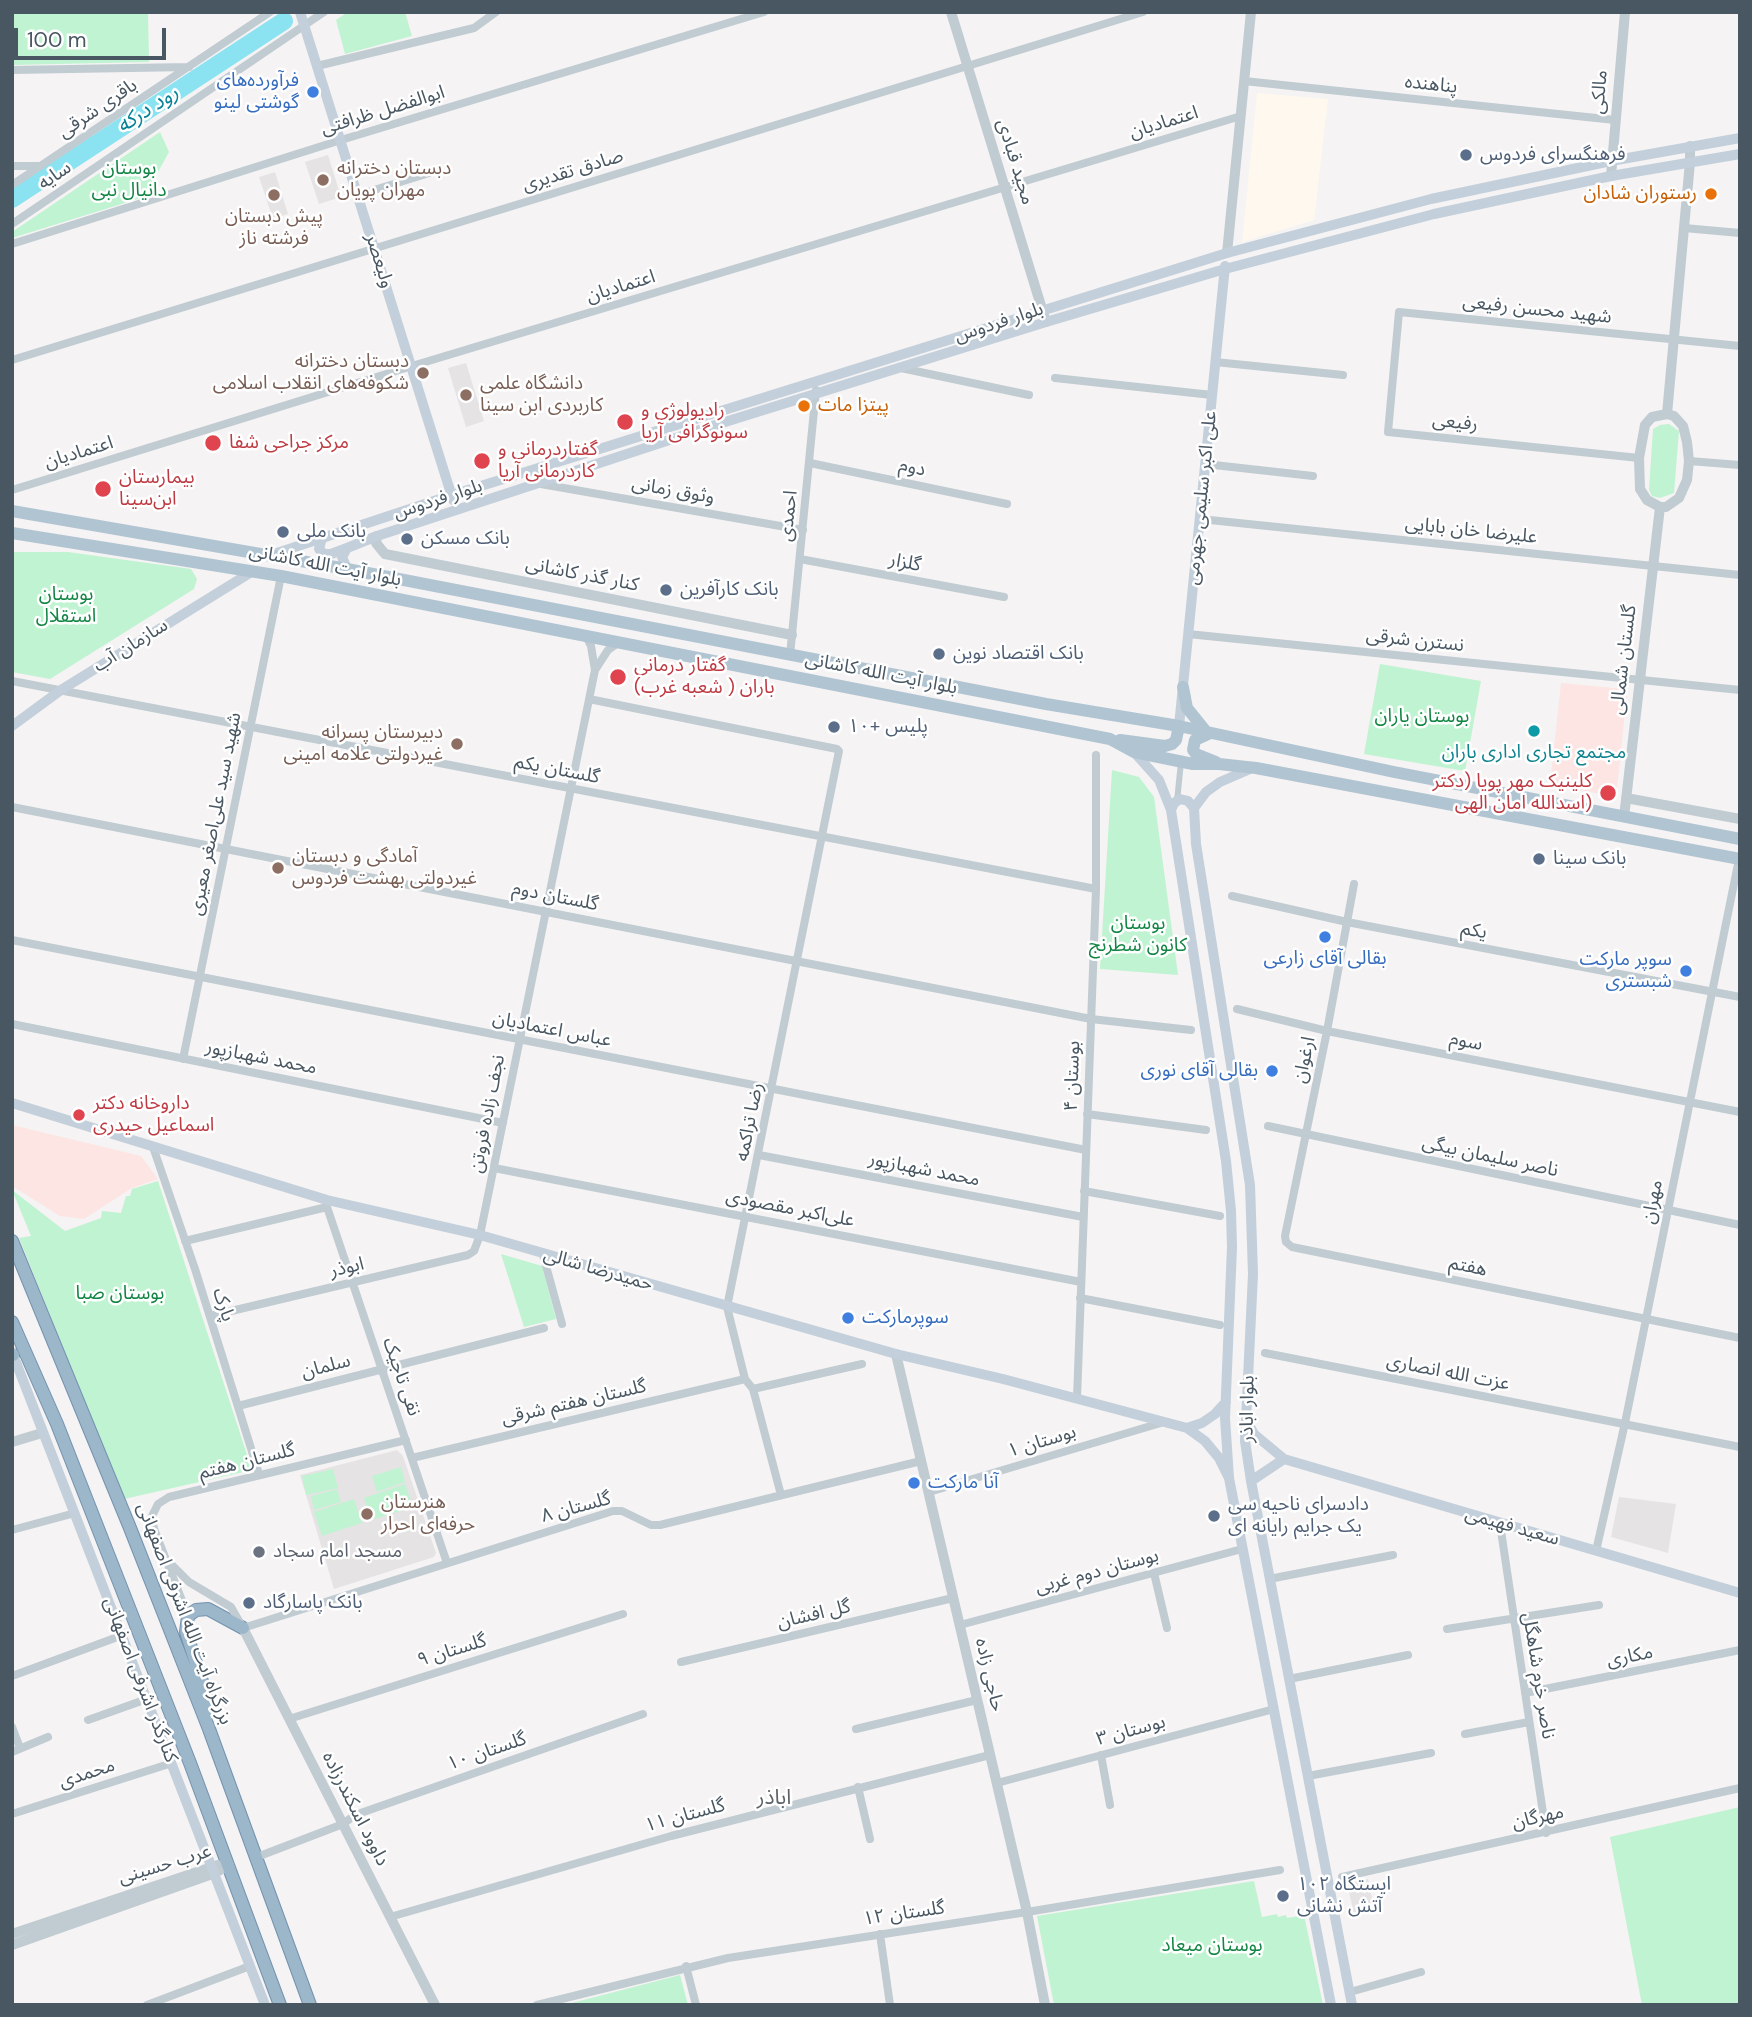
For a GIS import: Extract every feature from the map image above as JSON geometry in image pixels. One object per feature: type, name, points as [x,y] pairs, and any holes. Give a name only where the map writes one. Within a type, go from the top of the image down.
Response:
[{"type":"highway","name":"بزرگراه آیت الله اشرفی اصفهانی","points":[[12,1241],[72,1382],[209,1729],[310,2005]]},
{"type":"highway","points":[[12,1322],[57,1424],[229,1865],[280,2005]]},
{"type":"highway","points":[[209,1729],[206,1694],[186,1632],[188,1616],[208,1609],[243,1628]]},
{"type":"main road","name":"ولیعصر","points":[[300,12],[456,510]]},
{"type":"main road","name":"بلوار فردوس","points":[[271,555],[534,469],[1227,253],[1431,199],[1611,160],[1740,138]]},
{"type":"main road","name":"بلوار فردوس","points":[[347,548],[709,427],[1225,269],[1434,214],[1611,176],[1740,154]]},
{"type":"main road","name":"علی اکبر سلیمی جهرمی","points":[[1179,726],[1227,253]]},
{"type":"main road","points":[[705,415],[709,427]]},
{"type":"main road","points":[[534,469],[538,484]]},
{"type":"main road","name":"بلوار آیت الله کاشانی","points":[[12,511],[347,569],[1046,704],[1179,726],[1208,734],[1740,839]]},
{"type":"main road","name":"بلوار آیت الله کاشانی","points":[[12,533],[281,576],[1110,739],[1133,752],[1181,762],[1256,768],[1739,859]]},
{"type":"main road","points":[[322,538],[319,548],[324,554],[347,548]]},
{"type":"main road","points":[[347,548],[342,556],[347,569]]},
{"type":"main road","name":"سازمان آب","points":[[12,726],[61,690],[253,571]]},
{"type":"main road","points":[[1182,687],[1187,708],[1208,734],[1195,740],[1192,748],[1196,754],[1219,764]]},
{"type":"main road","points":[[1110,739],[1165,746],[1176,740],[1179,726]]},
{"type":"main road","name":"بلوار اباذر","points":[[1133,752],[1159,780],[1174,805],[1231,1211],[1225,1443],[1228,1478],[1332,2005]]},
{"type":"main road","points":[[1174,805],[1184,799],[1194,808],[1206,792],[1220,782],[1238,772],[1256,768]]},
{"type":"main road","name":"بلوار اباذر","points":[[1194,808],[1196,844],[1250,1185],[1254,1274],[1245,1441],[1269,1579],[1352,2005]]},
{"type":"main road","name":"حمیدرضا شالی","points":[[12,1103],[327,1203],[480,1235],[896,1354],[1187,1428]]},
{"type":"main road","name":"کنارگذر اشرفی اصفهانی","points":[[12,1354],[265,2005]]},
{"type":"main road","points":[[1187,1428],[1202,1423],[1226,1402]]},
{"type":"main road","points":[[1246,1419],[1254,1434],[1284,1459],[1251,1481]]},
{"type":"main road","points":[[1187,1428],[1205,1441],[1219,1458],[1228,1478]]},
{"type":"main road","name":"سعید فهیمی","points":[[1284,1459],[1740,1593]]},
{"type":"street","name":"باقری شرقی","points":[[12,185],[271,12]]},
{"type":"street","name":"سایه","points":[[12,224],[324,12]]},
{"type":"street","points":[[317,66],[474,28],[496,12]]},
{"type":"street","name":"ابوالفضل ظرافتی","points":[[12,244],[341,140],[764,12]]},
{"type":"street","name":"مجید قبادی","points":[[951,12],[1046,322]]},
{"type":"street","name":"صادق تقدیری","points":[[12,360],[1143,12]]},
{"type":"street","points":[[1227,253],[1251,12]]},
{"type":"street","name":"مالکی","points":[[1611,176],[1625,12]]},
{"type":"street","points":[[12,70],[189,67]]},
{"type":"street","name":"پناهنده","points":[[1244,80],[1615,120]]},
{"type":"street","name":"اعتمادیان","points":[[12,490],[412,366],[1241,116]]},
{"type":"street","points":[[1667,414],[1690,146]]},
{"type":"street","points":[[12,166],[40,166]]},
{"type":"street","points":[[358,195],[439,170]]},
{"type":"street","points":[[1684,228],[1740,233]]},
{"type":"street","name":"شهید محسن رفیعی","points":[[1399,312],[1740,346]]},
{"type":"street","name":"رفیعی","points":[[1399,312],[1388,432],[1639,458]]},
{"type":"street","points":[[896,356],[901,368],[1028,395]]},
{"type":"street","points":[[1215,362],[1343,375]]},
{"type":"street","points":[[1055,378],[1212,395]]},
{"type":"street","name":"احمدی","points":[[790,654],[818,394],[814,381]]},
{"type":"street","points":[[1667,414],[1674,416],[1683,426],[1688,442],[1689,461],[1687,480],[1679,498],[1666,507],[1660,507],[1647,500],[1640,489],[1639,458],[1646,425],[1652,417],[1667,414]]},
{"type":"street","points":[[1689,461],[1740,465]]},
{"type":"street","name":"دوم","points":[[810,463],[1007,504]]},
{"type":"street","points":[[1205,464],[1313,476]]},
{"type":"street","name":"وثوق زمانی","points":[[538,484],[803,530]]},
{"type":"street","name":"گلستان شمالی","points":[[1624,817],[1660,507]]},
{"type":"street","name":"علیرضا خان بابایی","points":[[1200,519],[1740,575]]},
{"type":"street","name":"کنار گذر کاشانی","points":[[377,536],[376,543],[386,554],[792,635]]},
{"type":"street","name":"گلزار","points":[[800,559],[1004,597]]},
{"type":"street","name":"شهید سید علی‌اصغر معیری","points":[[183,1059],[281,576]]},
{"type":"street","name":"نسترن شرقی","points":[[1188,634],[1740,691]]},
{"type":"street","name":"نجف زاده فروتن","points":[[480,1235],[595,670],[592,646],[586,636]]},
{"type":"street","name":"نجف زاده فروتن","points":[[595,670],[608,650],[618,643]]},
{"type":"street","name":"گلستان یکم","points":[[12,681],[1096,889]]},
{"type":"street","name":"رضا تراکمه","points":[[589,699],[838,750],[727,1307],[744,1379],[753,1389],[781,1495]]},
{"type":"street","name":"بوستان ۴","points":[[1077,1398],[1096,889],[1096,755]]},
{"type":"street","points":[[1174,805],[1181,762]]},
{"type":"street","points":[[1626,798],[1740,819]]},
{"type":"street","name":"گلستان دوم","points":[[12,807],[1091,1019],[1191,1030]]},
{"type":"street","name":"مهران","points":[[1596,1551],[1625,1423],[1739,859]]},
{"type":"street","name":"ارغوان","points":[[1286,1242],[1285,1236],[1354,884]]},
{"type":"street","name":"یکم","points":[[1232,896],[1347,922],[1711,992]]},
{"type":"street","name":"عباس اعتمادیان","points":[[12,940],[1086,1150]]},
{"type":"street","points":[[1711,992],[1740,998]]},
{"type":"street","name":"سوم","points":[[1237,1009],[1327,1031],[1740,1112]]},
{"type":"street","name":"محمد شهبازپور","points":[[12,1024],[503,1123]]},
{"type":"street","points":[[1087,1114],[1206,1130]]},
{"type":"street","name":"ناصر سلیمان بیگی","points":[[1268,1126],[1740,1225]]},
{"type":"street","name":"پارک","points":[[153,1147],[210,1316],[259,1474]]},
{"type":"street","name":"محمد شهبازپور","points":[[759,1155],[1083,1217]]},
{"type":"street","name":"علی‌اکبر مقصودی","points":[[494,1168],[1081,1282]]},
{"type":"street","points":[[1084,1191],[1220,1216]]},
{"type":"street","points":[[185,1241],[327,1203]]},
{"type":"street","name":"نقی تاجیک","points":[[327,1203],[447,1563]]},
{"type":"street","name":"ابوذر","points":[[210,1316],[468,1255],[477,1246],[480,1235]]},
{"type":"street","name":"هفتم","points":[[1286,1242],[1292,1247],[1740,1338]]},
{"type":"street","points":[[543,1255],[562,1324]]},
{"type":"street","points":[[1080,1298],[1220,1325]]},
{"type":"street","name":"سلمان","points":[[238,1406],[544,1328]]},
{"type":"street","name":"عزت الله انصاری","points":[[1265,1353],[1740,1447]]},
{"type":"street","name":"حاجی زاده","points":[[896,1354],[1027,1912],[1045,2005]]},
{"type":"street","points":[[753,1389],[863,1364]]},
{"type":"street","name":"گلستان هفتم شرقی","points":[[412,1458],[744,1379]]},
{"type":"street","name":"بوستان ۱","points":[[929,1492],[1164,1422]]},
{"type":"street","points":[[12,1442],[42,1433]]},
{"type":"street","name":"گلستان هفتم","points":[[169,1562],[152,1520],[158,1504],[169,1497],[406,1440]]},
{"type":"street","name":"گلستان ٨","points":[[243,1628],[613,1511],[622,1511],[652,1525],[660,1525],[921,1461]]},
{"type":"street","points":[[12,1530],[75,1513]]},
{"type":"street","name":"ناصر خرم شاهگل","points":[[1500,1524],[1546,1833]]},
{"type":"street","name":"بوستان دوم غربی","points":[[960,1625],[1242,1549]]},
{"type":"street","points":[[1269,1579],[1393,1555]]},
{"type":"street","points":[[169,1562],[188,1616]]},
{"type":"street","points":[[169,1562],[189,1582],[231,1607],[243,1628]]},
{"type":"street","points":[[1154,1573],[1167,1628]]},
{"type":"street","name":"گل افشان","points":[[681,1662],[953,1598]]},
{"type":"street","points":[[1447,1629],[1599,1605]]},
{"type":"street","name":"گلستان ۹","points":[[289,1719],[623,1614]]},
{"type":"street","name":"داوود اسکندرزاده","points":[[243,1628],[435,2005]]},
{"type":"street","points":[[12,1676],[123,1635]]},
{"type":"street","name":"مکاری","points":[[1525,1693],[1740,1650]]},
{"type":"street","points":[[1289,1679],[1408,1655]]},
{"type":"street","points":[[88,1720],[147,1699]]},
{"type":"street","points":[[856,1729],[977,1700]]},
{"type":"street","name":"بوستان ۳","points":[[997,1783],[1274,1709]]},
{"type":"street","name":"گلستان ۱۰","points":[[257,1857],[343,1824],[355,1815],[643,1714]]},
{"type":"street","points":[[1465,1734],[1530,1722]]},
{"type":"street","points":[[12,1727],[16,1750],[48,1737]]},
{"type":"street","points":[[1308,1776],[1431,1753]]},
{"type":"street","name":"گلستان ۱۱","points":[[390,1917],[671,1836],[990,1755]]},
{"type":"street","points":[[1101,1755],[1110,1805]]},
{"type":"street","name":"محمدی","points":[[12,1814],[172,1763]]},
{"type":"street","points":[[858,1787],[870,1839]]},
{"type":"street","name":"مهرگان","points":[[1342,1877],[1740,1788]]},
{"type":"street","name":"عرب حسینی","points":[[12,1934],[229,1865]]},
{"type":"street","name":"عرب حسینی","points":[[12,1945],[214,1869]]},
{"type":"street","name":"گلستان ۱۲","points":[[537,2005],[687,1966],[1280,1870]]},
{"type":"street","points":[[880,1934],[890,2005]]},
{"type":"street","points":[[147,2005],[250,1966]]},
{"type":"street","points":[[687,1966],[696,2005]]},
{"type":"street","points":[[1350,1992],[1421,1972]]},
{"type":"shaded area","points":[[1257,93],[1328,99],[1314,220],[1242,242]]},
{"type":"shaded area","name":"دبستان دخترانه مهران پويان","points":[[328,155],[341,197],[319,204],[305,162]]},
{"type":"shaded area","name":"پیش دبستان فرشته ناز","points":[[275,172],[288,214],[273,219],[259,177]]},
{"type":"shaded area","name":"دانشگاه علمی کاربردی ابن سینا","points":[[466,363],[484,421],[466,427],[448,368]]},
{"type":"shaded area","points":[[1561,683],[1624,689],[1627,693],[1617,789],[1607,795],[1550,785]]},
{"type":"shaded area","points":[[12,1125],[141,1156],[158,1179],[132,1188],[84,1219],[60,1216],[12,1186]]},
{"type":"shaded area","name":"هنرستان حرفه‌ای احرار","points":[[397,1450],[403,1456],[436,1553],[434,1557],[334,1589],[300,1475]]},
{"type":"shaded area","points":[[1619,1497],[1676,1504],[1668,1553],[1611,1537]]},
{"type":"shaded area","points":[[1368,1879],[1374,1908],[1354,1913],[1347,1884]]},
{"type":"green space","points":[[12,12],[148,12],[149,62],[12,65]]},
{"type":"green space","points":[[348,12],[405,12],[412,36],[345,54],[336,20]]},
{"type":"green space","name":"بوستان دانیال نبی","points":[[160,132],[169,152],[144,197],[12,238],[12,232]]},
{"type":"green space","points":[[1669,424],[1679,431],[1674,493],[1660,498],[1652,496],[1649,490],[1653,429]]},
{"type":"green space","name":"بوستان استقلال","points":[[12,552],[68,552],[191,569],[197,579],[194,589],[50,679],[12,672]]},
{"type":"green space","name":"بوستان یاران","points":[[1380,664],[1481,681],[1465,771],[1364,754]]},
{"type":"green space","name":"بوستان کانون شطرنج","points":[[1112,770],[1139,777],[1154,797],[1178,975],[1100,969]]},
{"type":"green space","name":"بوستان صبا","points":[[158,1181],[250,1464],[248,1471],[124,1499],[19,1238],[31,1236],[12,1190],[65,1231],[101,1218],[102,1211],[121,1213],[126,1196],[130,1196],[132,1189]]},
{"type":"green space","points":[[501,1254],[542,1266],[556,1319],[524,1327]]},
{"type":"green space","points":[[401,1467],[405,1482],[377,1492],[372,1476]]},
{"type":"green space","points":[[333,1469],[338,1488],[306,1495],[302,1476]]},
{"type":"green space","points":[[405,1484],[413,1507],[371,1520],[364,1498]]},
{"type":"green space","points":[[337,1489],[341,1502],[314,1510],[311,1496]]},
{"type":"green space","points":[[354,1499],[362,1523],[322,1536],[314,1512]]},
{"type":"green space","points":[[1740,1807],[1740,2005],[1642,2005],[1610,1837]]},
{"type":"green space","name":"بوستان میعاد","points":[[1254,1881],[1262,1917],[1277,1914],[1278,1917],[1286,1915],[1287,1918],[1304,1915],[1323,2005],[1054,2005],[1037,1916]]},
{"type":"green space","points":[[680,1975],[688,2005],[564,2005]]},
{"type":"waterway","name":"رود درکه","points":[[12,199],[284,21]]},
{"type":"place","name":"فرآورده‌های گوشتی لینو","points":[[313,92]]},
{"type":"place","name":"فرهنگسرای فردوس","points":[[1466,155]]},
{"type":"place","name":"دبستان دخترانه مهران پويان","points":[[323,180]]},
{"type":"place","name":"رستوران شادان","points":[[1711,194]]},
{"type":"place","name":"پیش دبستان فرشته ناز","points":[[274,195]]},
{"type":"place","name":"دبستان دخترانه شکوفه‌های انقلاب اسلامی","points":[[423,373]]},
{"type":"place","name":"دانشگاه علمی کاربردی ابن سینا","points":[[466,395]]},
{"type":"place","name":"پیتزا مات","points":[[804,406]]},
{"type":"place","name":"رادیولوژی و سونوگرافی آریا","points":[[625,422]]},
{"type":"place","name":"مرکز جراحی شفا","points":[[213,443]]},
{"type":"place","name":"گفتاردرمانی و کاردرمانی آریا","points":[[482,461]]},
{"type":"place","name":"بیمارستان ابن‌سینا","points":[[103,489]]},
{"type":"place","name":"بانک ملی","points":[[283,532]]},
{"type":"place","name":"بانک مسکن","points":[[407,539]]},
{"type":"place","name":"بانک کارآفرین","points":[[666,590]]},
{"type":"place","name":"بانک اقتصاد نوین","points":[[939,654]]},
{"type":"place","name":"گفتار درمانی باران ( شعبه غرب)","points":[[618,677]]},
{"type":"place","name":"پلیس +۱۰","points":[[834,727]]},
{"type":"place","name":"مجتمع تجاری اداری باران","points":[[1534,731]]},
{"type":"place","name":"دبیرستان پسرانه غیردولتی علامه امینی","points":[[457,744]]},
{"type":"place","name":"کلینیک مهر پویا (دکتر اسدالله امان الهی)","points":[[1608,793]]},
{"type":"place","name":"بانک سینا","points":[[1539,859]]},
{"type":"place","name":"آمادگی و دبستان غیردولتی بهشت فردوس","points":[[278,868]]},
{"type":"place","name":"بقالی آقای زارعی","points":[[1325,937]]},
{"type":"place","name":"سوپر مارکت شبستری","points":[[1686,971]]},
{"type":"place","name":"بقالی آقای نوری","points":[[1272,1071]]},
{"type":"place","name":"داروخانه دکتر اسماعیل حیدری","points":[[79,1115]]},
{"type":"place","name":"سوپرمارکت","points":[[848,1318]]},
{"type":"place","name":"آنا مارکت","points":[[914,1483]]},
{"type":"place","name":"هنرستان حرفه‌ای احرار","points":[[367,1514]]},
{"type":"place","name":"دادسرای ناحیه سی یک جرایم رایانه ای","points":[[1214,1516]]},
{"type":"place","name":"مسجد امام سجاد","points":[[259,1552]]},
{"type":"place","name":"بانک پاسارگاد","points":[[249,1603]]},
{"type":"place","name":"ایستگاه ۱۰۲ آتش نشانی","points":[[1283,1896]]},
{"type":"district","name":"اباذر","points":[[774,1798]]}]
